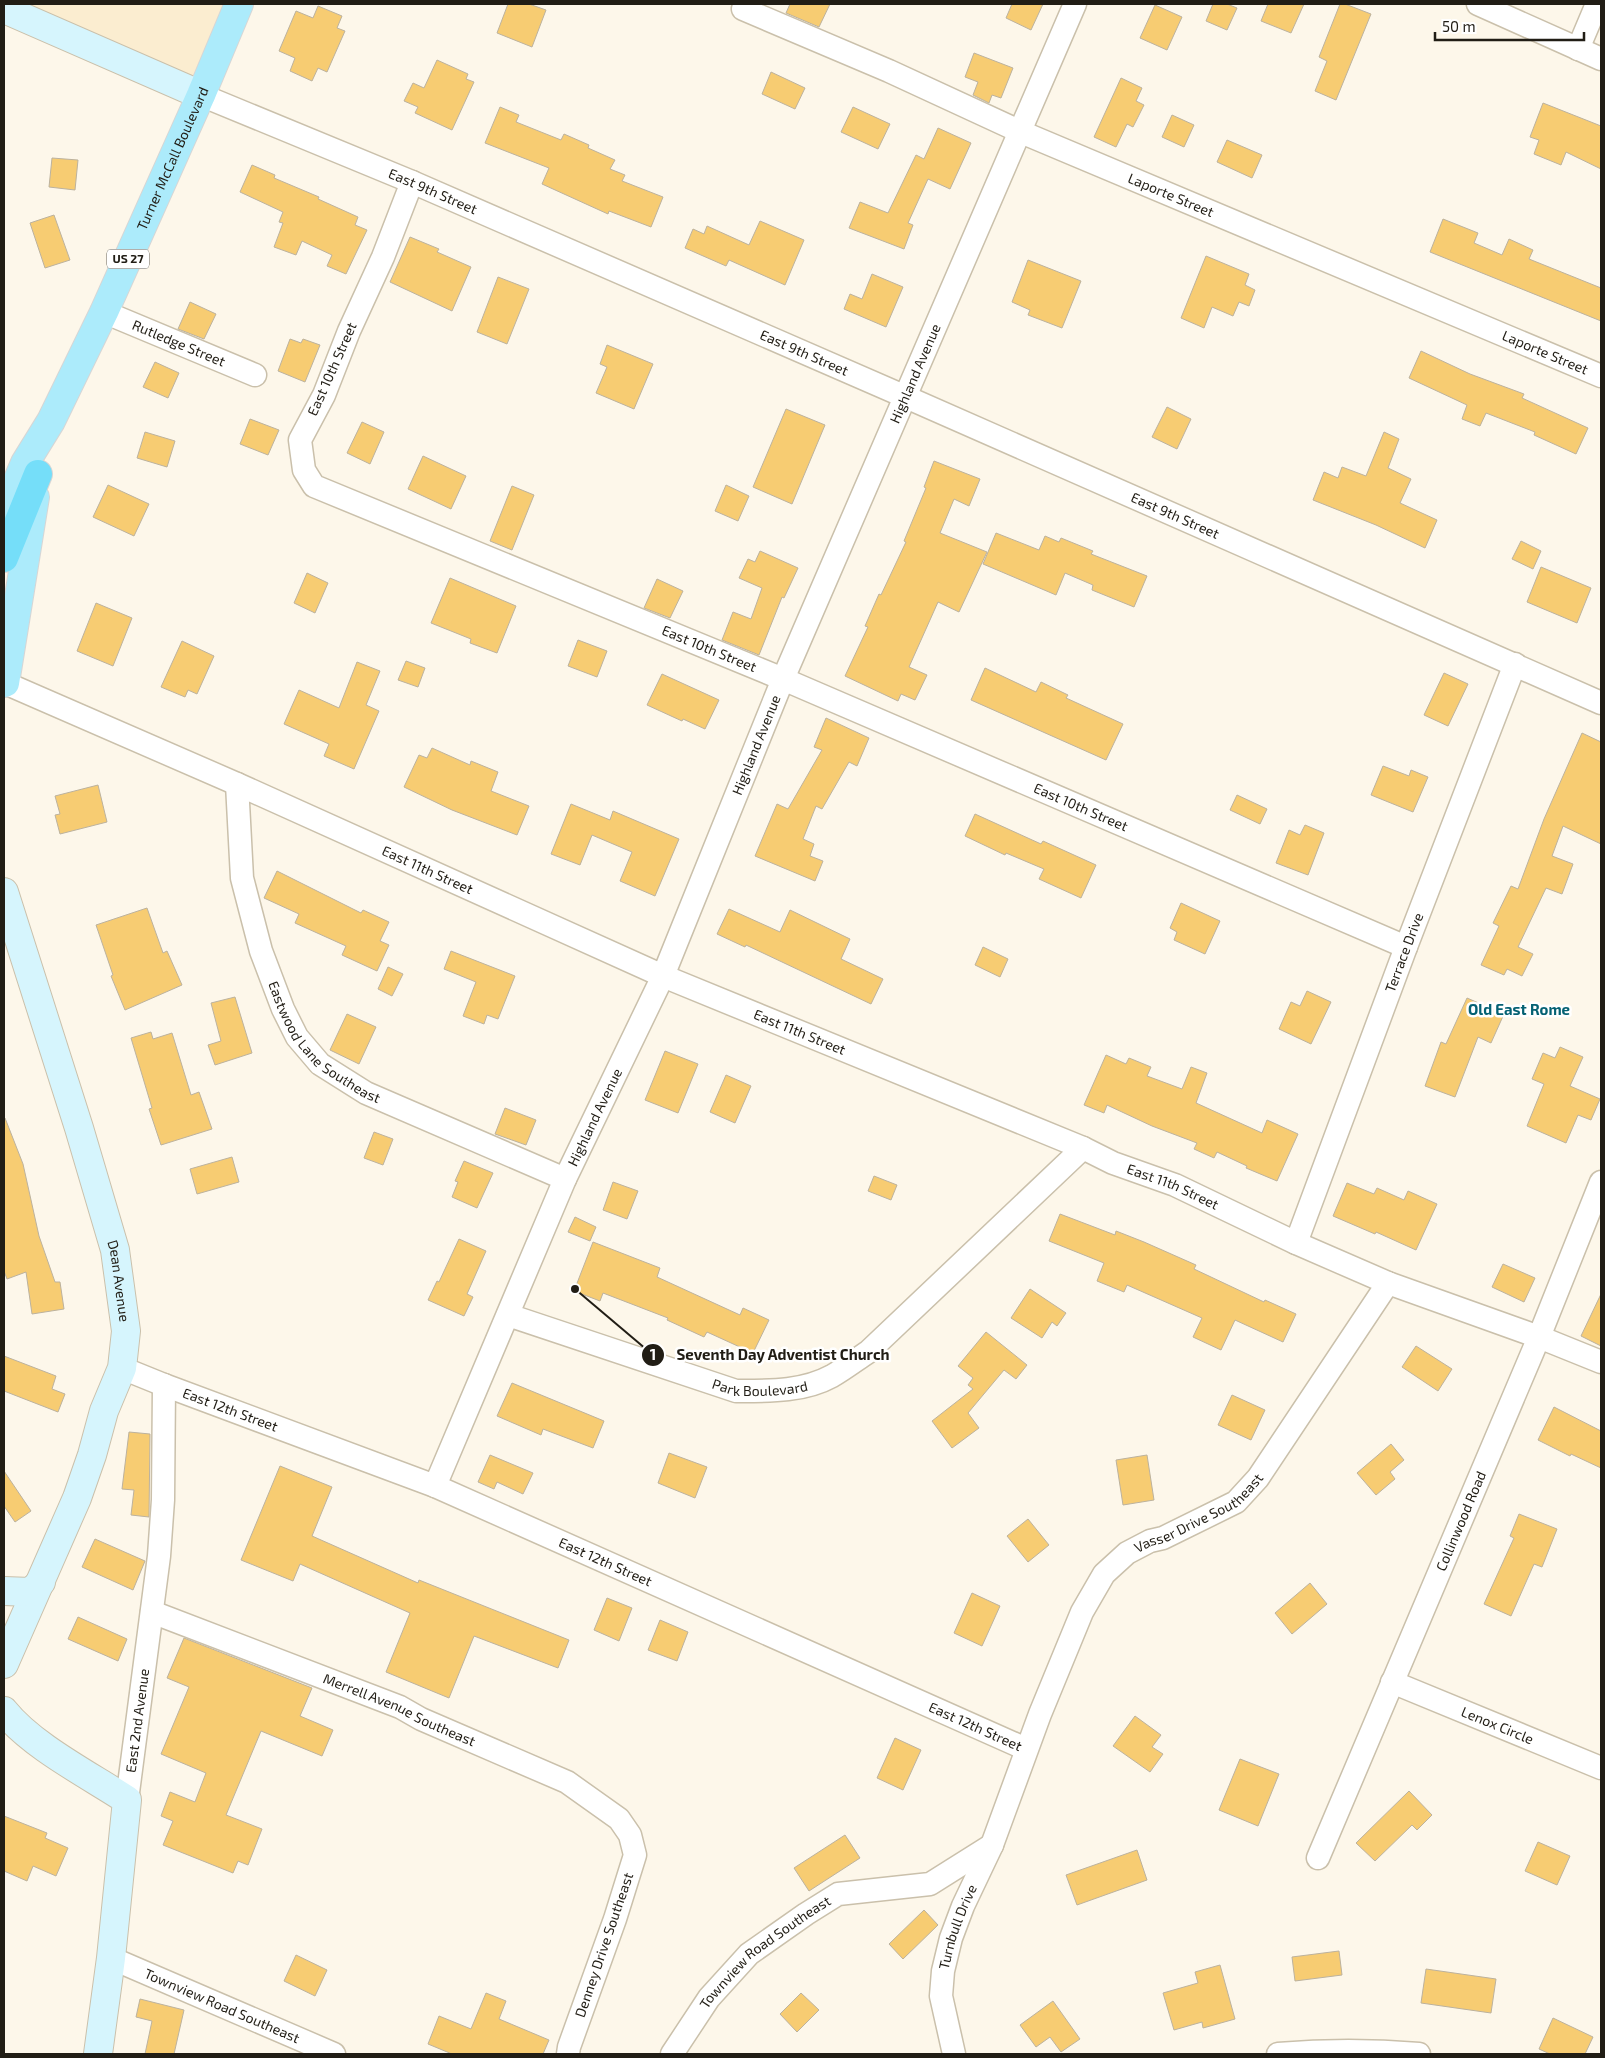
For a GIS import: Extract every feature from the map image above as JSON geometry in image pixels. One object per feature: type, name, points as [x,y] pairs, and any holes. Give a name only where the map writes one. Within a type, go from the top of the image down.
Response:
[{"type":"highway","name":"Turner McCall Boulevard","points":[[4,558],[38,474]]},
{"type":"main road","name":"Turner McCall Boulevard","points":[[4,512],[25,462],[51,420],[104,312],[240,4]]},
{"type":"main road","name":"East 9th Street","points":[[4,8],[201,95]]},
{"type":"main road","name":"Turner McCall Boulevard","points":[[38,474],[51,420]]},
{"type":"main road","points":[[4,685],[38,474]]},
{"type":"main road","name":"Dean Avenue","points":[[4,892],[80,1128],[115,1250],[126,1331],[122,1368],[104,1411],[92,1455],[77,1498],[4,1664]]},
{"type":"main road","points":[[4,1591],[31,1592],[41,1582]]},
{"type":"main road","points":[[4,1711],[14,1724],[127,1800]]},
{"type":"main road","name":"East 2nd Avenue","points":[[98,2054],[111,1958],[127,1800]]},
{"type":"street","name":"Highland Avenue","points":[[435,1486],[565,1179],[663,976],[783,680],[1075,4]]},
{"type":"street","points":[[1478,4],[1601,59]]},
{"type":"street","points":[[1578,49],[1597,4]]},
{"type":"street","name":"Laporte Street","points":[[744,6],[1021,132],[1601,376]]},
{"type":"street","name":"East 9th Street","points":[[201,95],[412,182],[1601,703]]},
{"type":"street","name":"East 10th Street","points":[[412,182],[324,395],[300,440],[304,470],[314,486],[783,680],[1406,947]]},
{"type":"street","name":"Rutledge Street","points":[[104,312],[255,375]]},
{"type":"street","name":"Terrace Drive","points":[[1296,1243],[1514,664]]},
{"type":"street","name":"East 11th Street","points":[[4,685],[238,784],[663,976],[1083,1148],[1113,1163],[1175,1185],[1296,1243],[1388,1283],[1539,1337],[1601,1362]]},
{"type":"street","name":"Eastwood Lane Southeast","points":[[238,784],[242,878],[262,951],[283,1009],[297,1037],[320,1064],[366,1093],[565,1179]]},
{"type":"street","name":"Park Boulevard","points":[[508,1315],[736,1391],[772,1391],[802,1387],[830,1377],[868,1352],[1083,1148]]},
{"type":"street","name":"Collinwood Road","points":[[1318,1858],[1539,1337],[1601,1182]]},
{"type":"street","name":"Vasser Drive Southeast","points":[[1026,1748],[1082,1612],[1104,1574],[1127,1553],[1150,1540],[1163,1538],[1236,1502],[1258,1478],[1388,1283]]},
{"type":"street","name":"East 12th Street","points":[[122,1368],[435,1486],[1026,1748],[1006,1805]]},
{"type":"street","name":"East 2nd Avenue","points":[[127,1800],[152,1612],[163,1500],[164,1385]]},
{"type":"street","name":"Merrell Avenue Southeast","points":[[152,1612],[400,1707],[422,1719],[567,1782],[619,1819],[630,1835]]},
{"type":"street","name":"Lenox Circle","points":[[1392,1682],[1601,1768]]},
{"type":"street","name":"Turnbull Drive","points":[[954,2054],[941,1996],[943,1970],[951,1938],[963,1906],[992,1845],[1006,1805]]},
{"type":"street","name":"Denney Drive Southeast","points":[[568,2054],[615,1919],[634,1855],[630,1835]]},
{"type":"street","name":"Townview Road Southeast","points":[[672,2054],[710,1998],[749,1954],[806,1914],[838,1894],[930,1884],[992,1845]]},
{"type":"street","name":"Townview Road Southeast","points":[[111,1958],[334,2054]]},
{"type":"street","points":[[1278,2054],[1321,2050],[1419,2054]]},
{"type":"shaded area","points":[[4,4],[239,4],[201,95]]},
{"type":"building","points":[[508,4],[529,4],[546,10],[532,47],[497,33]]},
{"type":"building","points":[[790,4],[830,4],[819,27],[786,13]]},
{"type":"building","points":[[1012,4],[1043,4],[1031,30],[1006,18]]},
{"type":"building","points":[[1213,4],[1227,4],[1237,8],[1227,30],[1206,21]]},
{"type":"building","points":[[1268,4],[1304,4],[1291,33],[1261,21]]},
{"type":"building","points":[[1340,4],[1345,4],[1371,14],[1336,100],[1315,91],[1327,61],[1319,57]]},
{"type":"building","points":[[1155,5],[1182,17],[1167,50],[1140,38]]},
{"type":"building","points":[[318,6],[342,16],[337,28],[345,31],[327,72],[318,68],[312,81],[290,71],[295,58],[279,51],[296,11],[313,18]]},
{"type":"building","points":[[974,53],[1013,68],[1001,98],[992,95],[989,103],[973,95],[978,82],[965,77]]},
{"type":"building","points":[[437,60],[468,74],[466,79],[474,82],[452,130],[415,113],[418,107],[404,101],[413,83],[424,88]]},
{"type":"building","points":[[771,72],[805,88],[795,109],[762,94]]},
{"type":"building","points":[[1121,78],[1142,88],[1136,101],[1144,105],[1133,127],[1127,124],[1116,147],[1094,137]]},
{"type":"building","points":[[1543,103],[1601,126],[1601,169],[1566,152],[1561,165],[1534,154],[1539,140],[1530,137]]},
{"type":"building","points":[[500,107],[519,115],[516,122],[561,140],[564,134],[589,145],[588,148],[615,160],[610,169],[625,175],[622,181],[663,197],[651,227],[609,211],[608,214],[542,184],[549,168],[485,143]]},
{"type":"building","points":[[853,107],[890,124],[878,149],[841,132]]},
{"type":"building","points":[[1172,115],[1194,125],[1184,147],[1162,137]]},
{"type":"building","points":[[938,128],[971,143],[950,189],[928,179],[908,223],[913,225],[904,249],[849,228],[860,202],[888,213],[916,155],[924,159]]},
{"type":"building","points":[[1227,140],[1262,155],[1252,178],[1217,162]]},
{"type":"building","points":[[52,158],[78,160],[75,190],[49,187]]},
{"type":"building","points":[[252,165],[275,175],[274,178],[319,197],[318,199],[358,217],[355,225],[367,230],[346,274],[327,266],[332,255],[302,241],[296,255],[274,247],[283,223],[279,222],[283,212],[240,192]]},
{"type":"building","points":[[54,215],[70,260],[45,268],[30,223]]},
{"type":"building","points":[[1443,219],[1478,233],[1474,243],[1502,255],[1509,239],[1533,250],[1529,259],[1601,288],[1601,321],[1430,252]]},
{"type":"building","points":[[760,221],[804,240],[785,285],[729,260],[726,266],[685,248],[693,229],[704,234],[707,226],[749,245]]},
{"type":"building","points":[[410,237],[439,249],[437,252],[471,267],[452,311],[390,282]]},
{"type":"building","points":[[1206,256],[1249,274],[1245,285],[1255,290],[1249,306],[1239,302],[1233,316],[1212,307],[1204,328],[1181,318]]},
{"type":"building","points":[[1028,260],[1081,281],[1062,328],[1028,315],[1030,310],[1012,302]]},
{"type":"building","points":[[872,274],[903,287],[886,327],[844,309],[850,294],[862,299]]},
{"type":"building","points":[[498,277],[529,289],[507,344],[477,332]]},
{"type":"building","points":[[190,302],[216,314],[204,339],[178,329]]},
{"type":"building","points":[[290,339],[301,343],[303,339],[320,345],[305,382],[278,371]]},
{"type":"building","points":[[607,345],[653,364],[634,409],[596,393],[607,367],[600,364]]},
{"type":"building","points":[[1421,351],[1470,374],[1524,394],[1522,398],[1588,428],[1576,454],[1534,435],[1535,432],[1486,413],[1480,426],[1462,419],[1467,405],[1409,378]]},
{"type":"building","points":[[155,362],[179,373],[168,398],[143,387]]},
{"type":"building","points":[[1167,407],[1191,419],[1177,449],[1152,437]]},
{"type":"building","points":[[786,409],[825,425],[792,504],[753,487]]},
{"type":"building","points":[[250,419],[279,430],[268,455],[240,444]]},
{"type":"building","points":[[362,422],[384,432],[370,464],[347,453]]},
{"type":"building","points":[[145,432],[175,441],[167,467],[137,458]]},
{"type":"building","points":[[1384,432],[1399,439],[1388,468],[1411,479],[1400,503],[1437,520],[1425,548],[1376,525],[1313,500],[1324,472],[1338,478],[1342,467],[1366,476]]},
{"type":"building","points":[[423,456],[466,476],[451,509],[408,489]]},
{"type":"building","points":[[934,461],[980,479],[969,506],[954,499],[940,533],[987,552],[959,612],[938,602],[909,667],[927,675],[915,700],[901,694],[898,701],[845,676],[868,627],[865,626],[879,594],[881,595],[906,542],[904,541],[926,488],[924,487]]},
{"type":"building","points":[[108,485],[149,504],[134,536],[93,517]]},
{"type":"building","points":[[726,485],[749,496],[738,521],[715,511]]},
{"type":"building","points":[[512,486],[534,495],[512,550],[490,541]]},
{"type":"building","points":[[996,533],[1039,550],[1045,536],[1059,542],[1061,538],[1093,551],[1091,554],[1147,576],[1134,607],[1092,590],[1093,585],[1065,573],[1056,595],[983,564]]},
{"type":"building","points":[[1521,541],[1541,551],[1533,569],[1512,559]]},
{"type":"building","points":[[760,551],[798,568],[784,598],[782,597],[759,655],[722,640],[733,612],[751,619],[762,588],[739,578],[748,559],[755,562]]},
{"type":"building","points":[[1541,567],[1591,588],[1577,623],[1527,602]]},
{"type":"building","points":[[307,573],[328,583],[315,613],[294,603]]},
{"type":"building","points":[[450,578],[516,606],[497,653],[470,643],[471,639],[431,623]]},
{"type":"building","points":[[657,579],[683,591],[670,618],[644,608]]},
{"type":"building","points":[[96,603],[132,618],[113,666],[77,651]]},
{"type":"building","points":[[578,640],[607,651],[597,677],[568,666]]},
{"type":"building","points":[[182,641],[214,656],[197,694],[188,690],[185,697],[161,687]]},
{"type":"building","points":[[406,661],[425,668],[418,687],[398,680]]},
{"type":"building","points":[[357,662],[380,671],[366,705],[379,711],[354,769],[324,756],[329,744],[284,724],[299,690],[339,708]]},
{"type":"building","points":[[985,668],[1036,692],[1041,682],[1068,695],[1066,698],[1123,724],[1106,760],[971,700]]},
{"type":"building","points":[[1444,673],[1468,684],[1448,726],[1424,715]]},
{"type":"building","points":[[662,674],[719,700],[705,729],[647,705]]},
{"type":"building","points":[[826,718],[869,738],[857,766],[849,762],[822,809],[816,806],[803,839],[814,844],[810,856],[823,861],[815,881],[755,856],[777,804],[788,809],[822,750],[814,747]]},
{"type":"building","points":[[1582,733],[1601,742],[1601,844],[1563,826],[1552,856],[1573,864],[1562,894],[1546,888],[1518,947],[1533,954],[1522,976],[1507,969],[1504,975],[1481,965],[1499,926],[1493,923],[1511,886],[1518,889],[1544,819]]},
{"type":"building","points":[[432,748],[470,765],[471,761],[498,772],[491,791],[529,806],[517,835],[452,810],[404,787],[419,755],[427,758]]},
{"type":"building","points":[[1383,766],[1409,776],[1411,770],[1428,777],[1413,812],[1371,795]]},
{"type":"building","points":[[98,785],[107,822],[60,834],[55,815],[60,814],[55,796]]},
{"type":"building","points":[[1237,795],[1267,809],[1260,824],[1230,810]]},
{"type":"building","points":[[571,804],[610,820],[613,811],[679,839],[655,896],[620,881],[632,852],[592,835],[580,865],[551,854]]},
{"type":"building","points":[[975,814],[1041,844],[1043,841],[1096,865],[1081,898],[1039,879],[1044,869],[1006,853],[1005,855],[965,836]]},
{"type":"building","points":[[1305,825],[1324,833],[1308,875],[1276,863],[1289,830],[1300,835]]},
{"type":"building","points":[[277,871],[361,913],[363,910],[389,922],[380,941],[389,945],[377,971],[342,955],[346,946],[295,923],[299,914],[264,898]]},
{"type":"building","points":[[1181,903],[1220,921],[1205,954],[1174,940],[1177,932],[1170,928]]},
{"type":"building","points":[[147,908],[163,953],[167,951],[182,985],[125,1010],[111,976],[113,975],[96,925]]},
{"type":"building","points":[[729,909],[780,932],[790,910],[850,939],[841,959],[883,979],[871,1004],[746,945],[745,947],[717,934]]},
{"type":"building","points":[[983,947],[1008,959],[1000,977],[975,965]]},
{"type":"building","points":[[451,951],[515,976],[498,1019],[487,1015],[484,1024],[463,1016],[476,982],[444,969]]},
{"type":"building","points":[[388,967],[403,974],[392,996],[378,989]]},
{"type":"building","points":[[1307,991],[1331,1002],[1311,1044],[1279,1029],[1291,1002],[1300,1006]]},
{"type":"building","points":[[235,997],[252,1053],[215,1065],[208,1045],[221,1041],[211,1003]]},
{"type":"building","points":[[1467,998],[1504,1014],[1491,1043],[1478,1037],[1455,1097],[1425,1086],[1441,1042],[1446,1044]]},
{"type":"building","points":[[347,1014],[376,1027],[359,1064],[330,1050]]},
{"type":"building","points":[[151,1032],[153,1039],[172,1033],[191,1095],[199,1092],[212,1129],[161,1145],[149,1109],[152,1108],[131,1038]]},
{"type":"building","points":[[1560,1047],[1583,1057],[1570,1086],[1600,1099],[1591,1120],[1578,1115],[1566,1143],[1527,1126],[1544,1084],[1532,1079],[1543,1053],[1555,1058]]},
{"type":"building","points":[[665,1051],[698,1064],[678,1113],[645,1100]]},
{"type":"building","points":[[1106,1055],[1126,1064],[1129,1058],[1151,1067],[1147,1076],[1182,1089],[1191,1067],[1207,1073],[1196,1103],[1262,1133],[1267,1120],[1298,1134],[1277,1181],[1246,1168],[1247,1166],[1217,1152],[1214,1158],[1194,1149],[1197,1143],[1152,1126],[1107,1105],[1104,1113],[1084,1105]]},
{"type":"building","points":[[726,1075],[751,1086],[735,1123],[710,1112]]},
{"type":"building","points":[[505,1108],[536,1120],[526,1145],[495,1134]]},
{"type":"building","points":[[4,1118],[23,1164],[39,1236],[55,1282],[60,1282],[64,1309],[32,1314],[26,1272],[7,1279],[4,1271]]},
{"type":"building","points":[[374,1132],[393,1139],[383,1165],[364,1158]]},
{"type":"building","points":[[232,1157],[239,1182],[197,1194],[190,1169]]},
{"type":"building","points":[[464,1161],[493,1173],[477,1208],[452,1197],[458,1182],[455,1181]]},
{"type":"building","points":[[874,1176],[897,1185],[891,1200],[868,1191]]},
{"type":"building","points":[[613,1182],[638,1191],[627,1219],[603,1210]]},
{"type":"building","points":[[1347,1183],[1374,1194],[1377,1188],[1404,1200],[1408,1191],[1437,1204],[1416,1250],[1333,1216]]},
{"type":"building","points":[[1060,1214],[1115,1235],[1116,1231],[1144,1242],[1196,1265],[1194,1269],[1264,1302],[1265,1300],[1296,1314],[1283,1342],[1235,1320],[1221,1350],[1193,1337],[1202,1318],[1127,1285],[1124,1292],[1097,1281],[1104,1263],[1049,1241]]},
{"type":"building","points":[[575,1217],[596,1227],[590,1241],[568,1232]]},
{"type":"building","points":[[459,1239],[486,1251],[467,1294],[473,1297],[464,1316],[428,1300],[437,1281],[439,1282]]},
{"type":"building","points":[[593,1242],[660,1268],[657,1277],[740,1315],[743,1308],[769,1320],[753,1353],[707,1332],[704,1337],[667,1320],[668,1318],[603,1293],[600,1301],[574,1291]]},
{"type":"building","points":[[1503,1264],[1535,1278],[1524,1302],[1492,1287]]},
{"type":"building","points":[[1030,1289],[1066,1313],[1057,1326],[1052,1322],[1042,1338],[1011,1318]]},
{"type":"building","points":[[1601,1294],[1601,1346],[1581,1336]]},
{"type":"building","points":[[986,1332],[1027,1365],[1016,1379],[1004,1370],[968,1413],[979,1428],[952,1448],[932,1421],[973,1389],[968,1385],[973,1378],[958,1366]]},
{"type":"building","points":[[1416,1346],[1452,1369],[1438,1391],[1402,1367]]},
{"type":"building","points":[[4,1356],[56,1376],[52,1389],[65,1394],[58,1412],[4,1391]]},
{"type":"building","points":[[512,1383],[604,1421],[593,1448],[543,1429],[541,1435],[497,1416]]},
{"type":"building","points":[[1232,1395],[1265,1410],[1251,1440],[1218,1425]]},
{"type":"building","points":[[1554,1407],[1601,1431],[1601,1468],[1571,1454],[1570,1456],[1538,1440]]},
{"type":"building","points":[[129,1432],[150,1434],[149,1517],[131,1515],[134,1490],[122,1489]]},
{"type":"building","points":[[1391,1444],[1404,1460],[1390,1472],[1395,1479],[1376,1495],[1357,1473]]},
{"type":"building","points":[[669,1453],[707,1467],[695,1498],[658,1483]]},
{"type":"building","points":[[490,1455],[533,1473],[523,1494],[497,1482],[494,1489],[478,1482]]},
{"type":"building","points":[[1147,1455],[1154,1500],[1123,1505],[1116,1460]]},
{"type":"building","points":[[280,1466],[332,1487],[312,1536],[418,1583],[419,1580],[569,1640],[558,1668],[474,1636],[449,1698],[386,1672],[410,1613],[300,1564],[293,1581],[241,1560]]},
{"type":"building","points":[[4,1471],[31,1511],[15,1522],[4,1506]]},
{"type":"building","points":[[1519,1514],[1557,1529],[1542,1567],[1534,1564],[1511,1616],[1484,1604],[1514,1538],[1510,1536]]},
{"type":"building","points":[[1028,1519],[1049,1545],[1028,1562],[1007,1536]]},
{"type":"building","points":[[95,1539],[145,1561],[133,1590],[82,1567]]},
{"type":"building","points":[[1310,1583],[1327,1604],[1292,1634],[1275,1613]]},
{"type":"building","points":[[972,1593],[1000,1606],[982,1646],[954,1633]]},
{"type":"building","points":[[607,1598],[632,1608],[619,1641],[594,1630]]},
{"type":"building","points":[[78,1617],[127,1639],[118,1661],[68,1639]]},
{"type":"building","points":[[660,1620],[688,1632],[677,1661],[648,1650]]},
{"type":"building","points":[[184,1638],[312,1688],[300,1716],[333,1730],[322,1756],[261,1731],[226,1815],[262,1829],[248,1865],[238,1861],[233,1873],[163,1845],[173,1821],[161,1816],[170,1792],[195,1802],[206,1773],[161,1754],[189,1687],[167,1678]]},
{"type":"building","points":[[1135,1716],[1161,1735],[1152,1747],[1163,1754],[1150,1772],[1113,1746]]},
{"type":"building","points":[[895,1738],[921,1750],[903,1790],[877,1778]]},
{"type":"building","points":[[1240,1759],[1279,1774],[1258,1826],[1219,1810]]},
{"type":"building","points":[[1409,1791],[1432,1815],[1417,1830],[1412,1825],[1375,1861],[1356,1843]]},
{"type":"building","points":[[4,1816],[47,1833],[45,1838],[68,1848],[56,1876],[33,1866],[27,1881],[4,1871]]},
{"type":"building","points":[[845,1835],[860,1858],[809,1891],[794,1868]]},
{"type":"building","points":[[1538,1842],[1570,1856],[1557,1885],[1525,1871]]},
{"type":"building","points":[[1137,1850],[1147,1880],[1077,1905],[1066,1875]]},
{"type":"building","points":[[924,1910],[938,1925],[903,1959],[889,1944]]},
{"type":"building","points":[[1339,1951],[1342,1975],[1295,1981],[1292,1957]]},
{"type":"building","points":[[296,1955],[327,1970],[315,1996],[284,1981]]},
{"type":"building","points":[[1220,1965],[1235,2019],[1203,2028],[1202,2022],[1174,2030],[1163,1993],[1198,1983],[1195,1972]]},
{"type":"building","points":[[1426,1969],[1496,1979],[1491,2013],[1421,2003]]},
{"type":"building","points":[[486,1993],[506,2001],[499,2019],[549,2040],[543,2054],[452,2054],[428,2044],[439,2016],[471,2029]]},
{"type":"building","points":[[801,1993],[819,2010],[797,2032],[780,2014]]},
{"type":"building","points":[[140,1999],[184,2010],[174,2054],[145,2054],[152,2021],[136,2017]]},
{"type":"building","points":[[1053,2001],[1080,2039],[1061,2052],[1050,2037],[1036,2047],[1020,2025]]},
{"type":"building","points":[[1553,2018],[1593,2037],[1585,2054],[1550,2054],[1539,2049]]},
{"type":"place","name":"Seventh Day Adventist Church","points":[[575,1289]]},
{"type":"district","name":"Old East Rome","points":[[1519,1010]]}]
